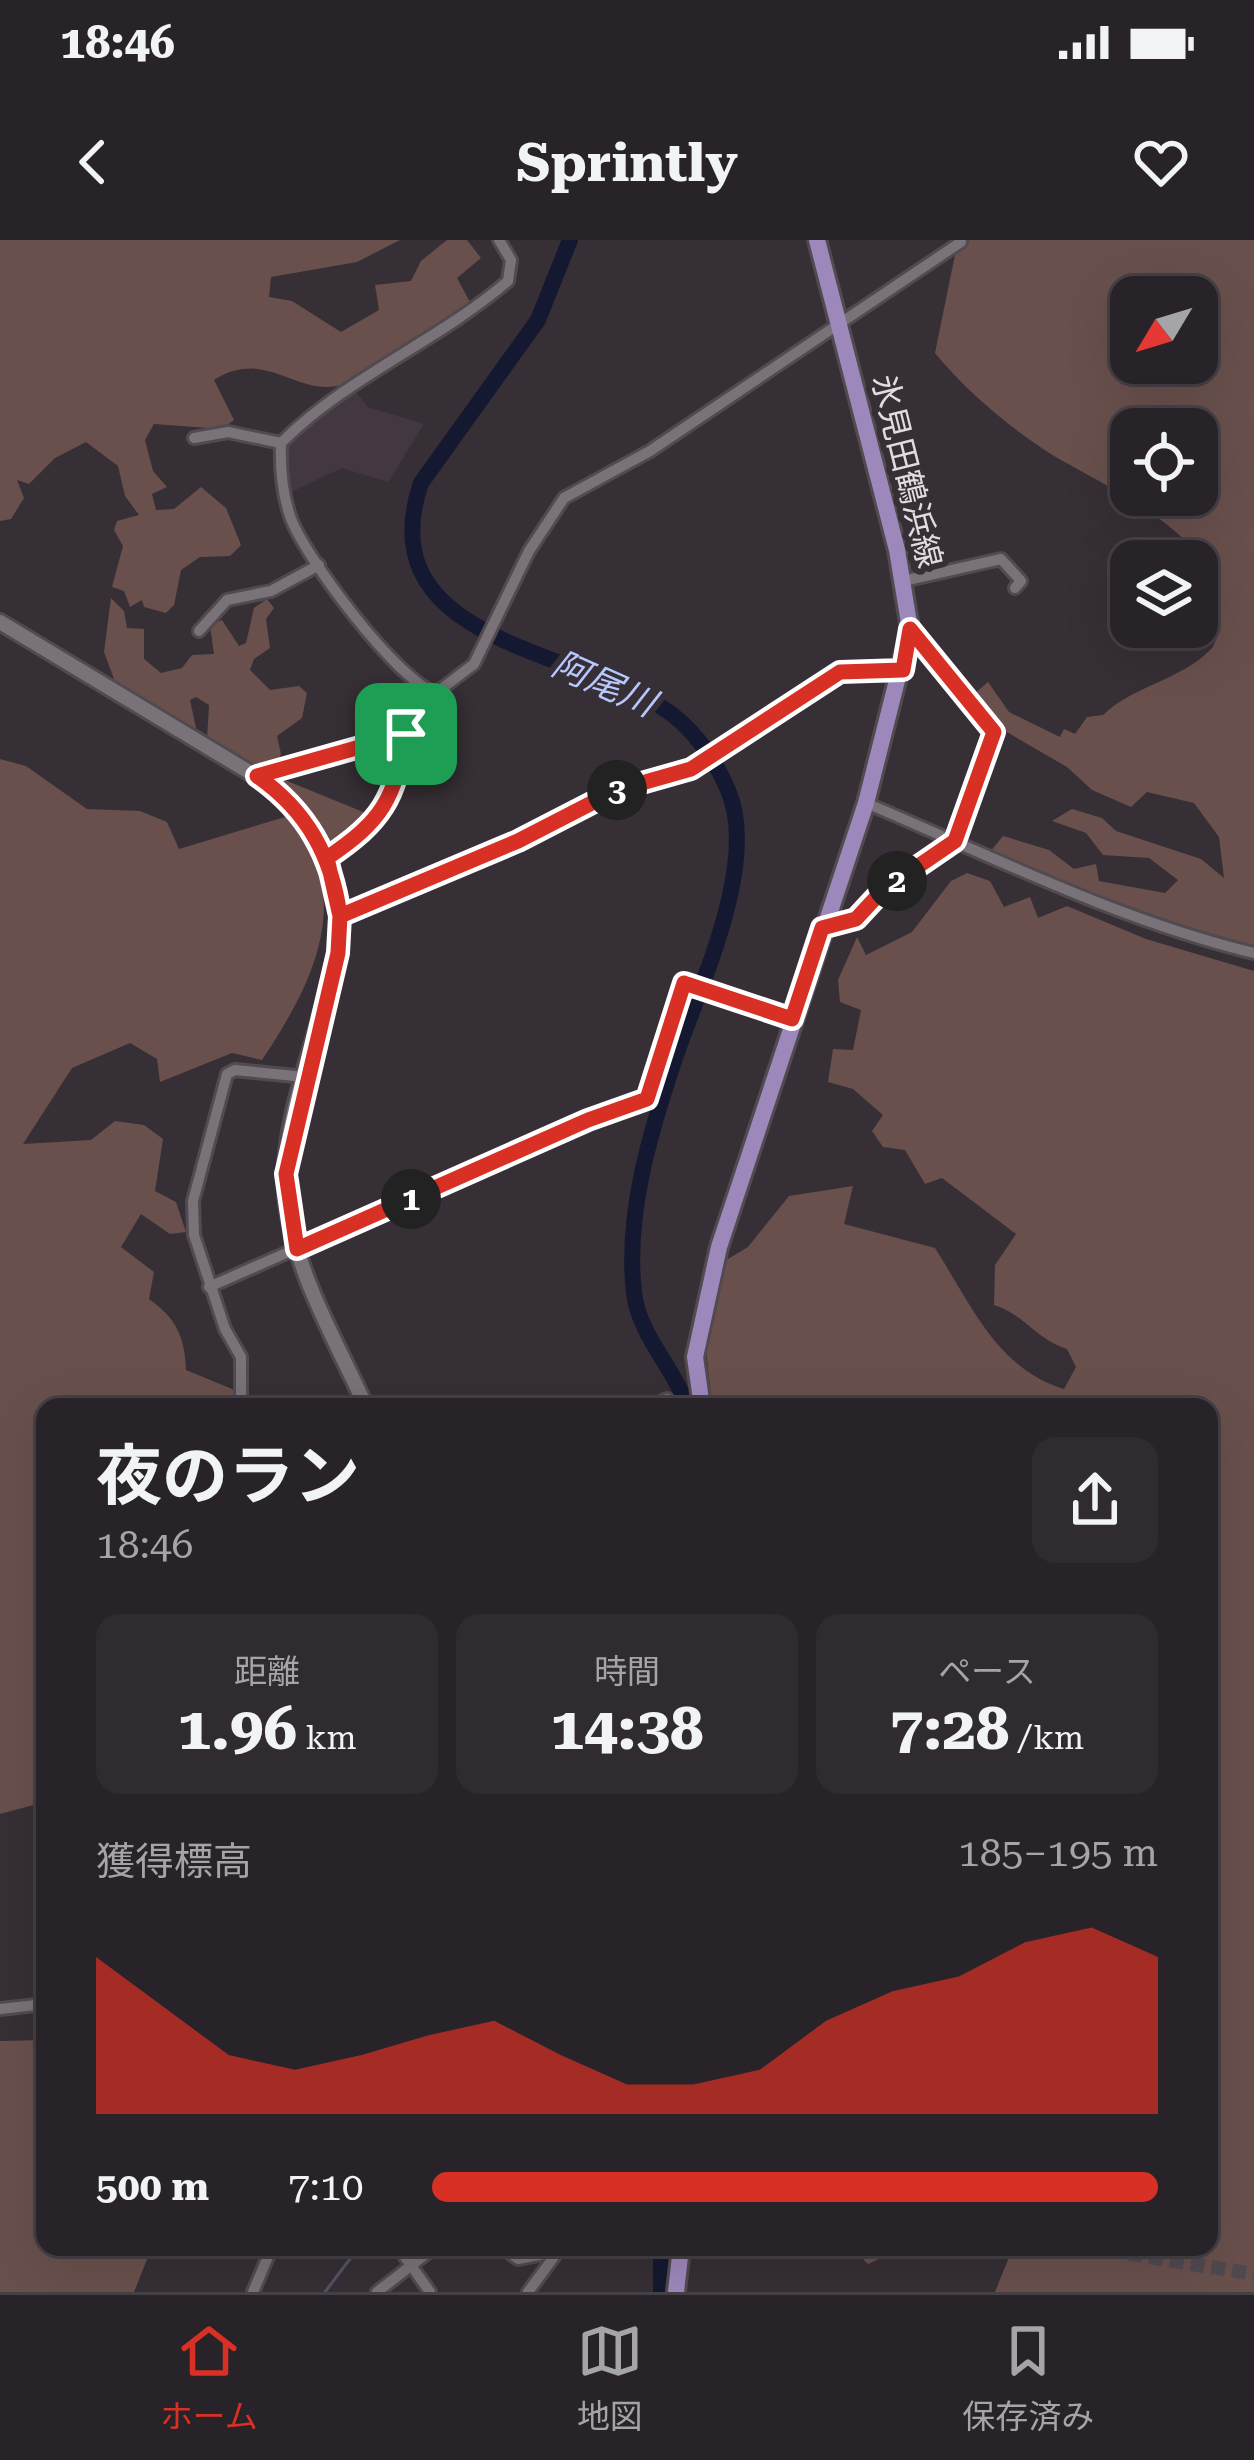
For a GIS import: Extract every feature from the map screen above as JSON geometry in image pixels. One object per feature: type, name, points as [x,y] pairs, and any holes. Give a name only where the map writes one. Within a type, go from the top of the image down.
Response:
[{"type":"main road","name":"氷見田鶴浜線","points":[[701,1398],[694,1357],[702,1311],[792,1019],[866,803],[910,629],[903,580],[817,240]]},
{"type":"main road","points":[[676,2292],[680,2256]]},
{"type":"street","points":[[436,693],[400,666],[319,565],[290,518],[280,475],[281,443],[330,399],[451,326],[508,281],[511,260],[499,240]]},
{"type":"street","points":[[327,858],[363,833],[392,796],[406,734],[436,693],[466,675],[480,655],[530,551],[564,498],[650,451],[961,242]]},
{"type":"street","points":[[194,438],[229,432],[281,443]]},
{"type":"street","points":[[903,580],[1001,559],[1021,581],[1015,588]]},
{"type":"street","points":[[199,631],[227,600],[271,591],[319,565]]},
{"type":"street","points":[[0,622],[257,776],[292,803],[327,858],[340,916],[338,953],[305,1077],[286,1174],[297,1249],[362,1398]]},
{"type":"street","points":[[822,928],[856,919],[882,891],[955,841],[994,732],[910,629]]},
{"type":"street","points":[[340,916],[518,841],[617,790],[686,771],[840,672],[903,670]]},
{"type":"street","points":[[257,776],[406,734]]},
{"type":"street","points":[[866,803],[1122,913],[1254,953]]},
{"type":"street","points":[[209,1287],[588,1120],[647,1099],[684,983],[792,1019]]},
{"type":"street","points":[[241,1398],[241,1357],[209,1287],[194,1235],[194,1201],[227,1075],[235,1070],[305,1077]]},
{"type":"street","points":[[0,2009],[36,2005]]},
{"type":"street","points":[[253,2292],[268,2256]]},
{"type":"street","points":[[405,2256],[430,2292]]},
{"type":"street","points":[[377,2292],[424,2256]]},
{"type":"street","points":[[528,2292],[555,2256]]},
{"type":"shaded area","points":[[0,240],[400,240],[357,262],[271,277],[269,297],[292,301],[341,332],[379,310],[375,285],[411,281],[421,261],[447,240],[467,240],[481,258],[457,278],[470,302],[463,313],[341,385],[309,385],[265,370],[233,371],[214,380],[234,420],[222,429],[154,424],[145,440],[153,471],[167,487],[152,494],[156,510],[174,509],[201,487],[226,508],[241,545],[230,556],[200,557],[181,570],[174,605],[166,613],[144,607],[142,600],[130,607],[124,591],[112,587],[123,546],[114,530],[117,521],[139,515],[125,496],[118,466],[86,442],[55,458],[29,484],[17,480],[24,498],[11,519],[0,521]]},
{"type":"shaded area","points":[[958,240],[1254,240],[1254,949],[1173,926],[990,852],[1003,836],[1049,850],[1074,869],[1096,864],[1099,881],[1165,893],[1178,880],[1149,858],[1103,855],[1086,833],[1052,821],[1072,809],[1102,818],[1116,831],[1201,859],[1224,878],[1219,837],[1194,803],[1147,792],[1131,807],[1092,790],[1067,767],[998,727],[974,694],[988,682],[1009,712],[1060,737],[1064,729],[1075,734],[1087,717],[1103,715],[1218,648],[1218,540],[1183,540],[1154,516],[1218,516],[1218,408],[1110,408],[1110,487],[1054,456],[975,395],[935,353]]},
{"type":"shaded area","points":[[355,391],[368,407],[424,424],[388,482],[342,468],[289,493],[283,466],[289,441],[316,414]]},
{"type":"shaded area","points":[[111,598],[124,611],[127,628],[144,629],[144,659],[161,673],[182,668],[192,655],[214,654],[210,625],[222,620],[239,646],[246,643],[254,608],[267,599],[274,608],[266,619],[270,648],[254,659],[250,670],[270,690],[299,686],[307,693],[302,718],[277,736],[281,754],[275,767],[261,771],[207,740],[209,705],[196,697],[190,700],[196,728],[191,732],[118,690],[104,652]]},
{"type":"shaded area","points":[[0,759],[26,766],[87,809],[140,811],[167,822],[179,849],[295,814],[312,847],[324,909],[311,970],[262,1060],[232,1053],[160,1082],[157,1059],[130,1043],[72,1068],[23,1144],[91,1140],[115,1121],[144,1125],[163,1139],[155,1191],[176,1202],[186,1232],[170,1234],[141,1214],[121,1247],[154,1272],[149,1299],[177,1329],[186,1370],[237,1391],[236,1398],[36,1398],[36,1804],[0,1814]]},
{"type":"shaded area","points":[[269,777],[373,816],[328,849],[303,806]]},
{"type":"shaded area","points":[[967,873],[990,881],[1004,907],[1030,897],[1038,918],[1067,906],[1146,939],[1254,971],[1254,2292],[995,2292],[1009,2256],[1218,2256],[1218,1398],[711,1398],[705,1339],[718,1265],[748,1247],[789,1196],[853,1186],[844,1224],[935,1248],[988,1332],[1041,1379],[1064,1389],[1076,1367],[1067,1349],[994,1305],[995,1265],[1016,1234],[942,1178],[925,1184],[905,1150],[883,1147],[872,1131],[883,1115],[853,1089],[828,1082],[833,1049],[853,1050],[861,1010],[840,1002],[838,980],[857,937],[866,955],[912,932],[951,881]]},
{"type":"shaded area","points":[[36,2040],[36,2256],[148,2256],[134,2292],[0,2292],[0,2041]]},
{"type":"shaded area","points":[[860,2256],[885,2256],[868,2264]]},
{"type":"waterway","name":"阿尾川","points":[[570,240],[538,320],[421,483],[412,535],[423,576],[449,607],[486,632],[660,706],[700,743],[728,790],[736,820],[731,889],[656,1117],[633,1234],[637,1307],[684,1398]]},
{"type":"waterway","points":[[325,2292],[352,2256]]},
{"type":"waterway","name":"阿尾川","points":[[661,2256],[661,2292]]},
{"type":"tunnel","points":[[1143,2256],[1254,2274]]},
{"type":"route","points":[[406,734],[257,776],[292,803],[308,824],[327,858],[337,888],[340,916],[569,818],[617,790],[691,769],[840,672],[903,670],[910,629],[994,732],[955,841],[882,891],[856,919],[822,928],[792,1019],[684,983],[647,1099],[588,1120],[297,1249],[286,1174],[305,1077],[338,953],[337,888],[327,858],[363,833],[392,796],[406,734]]}]
